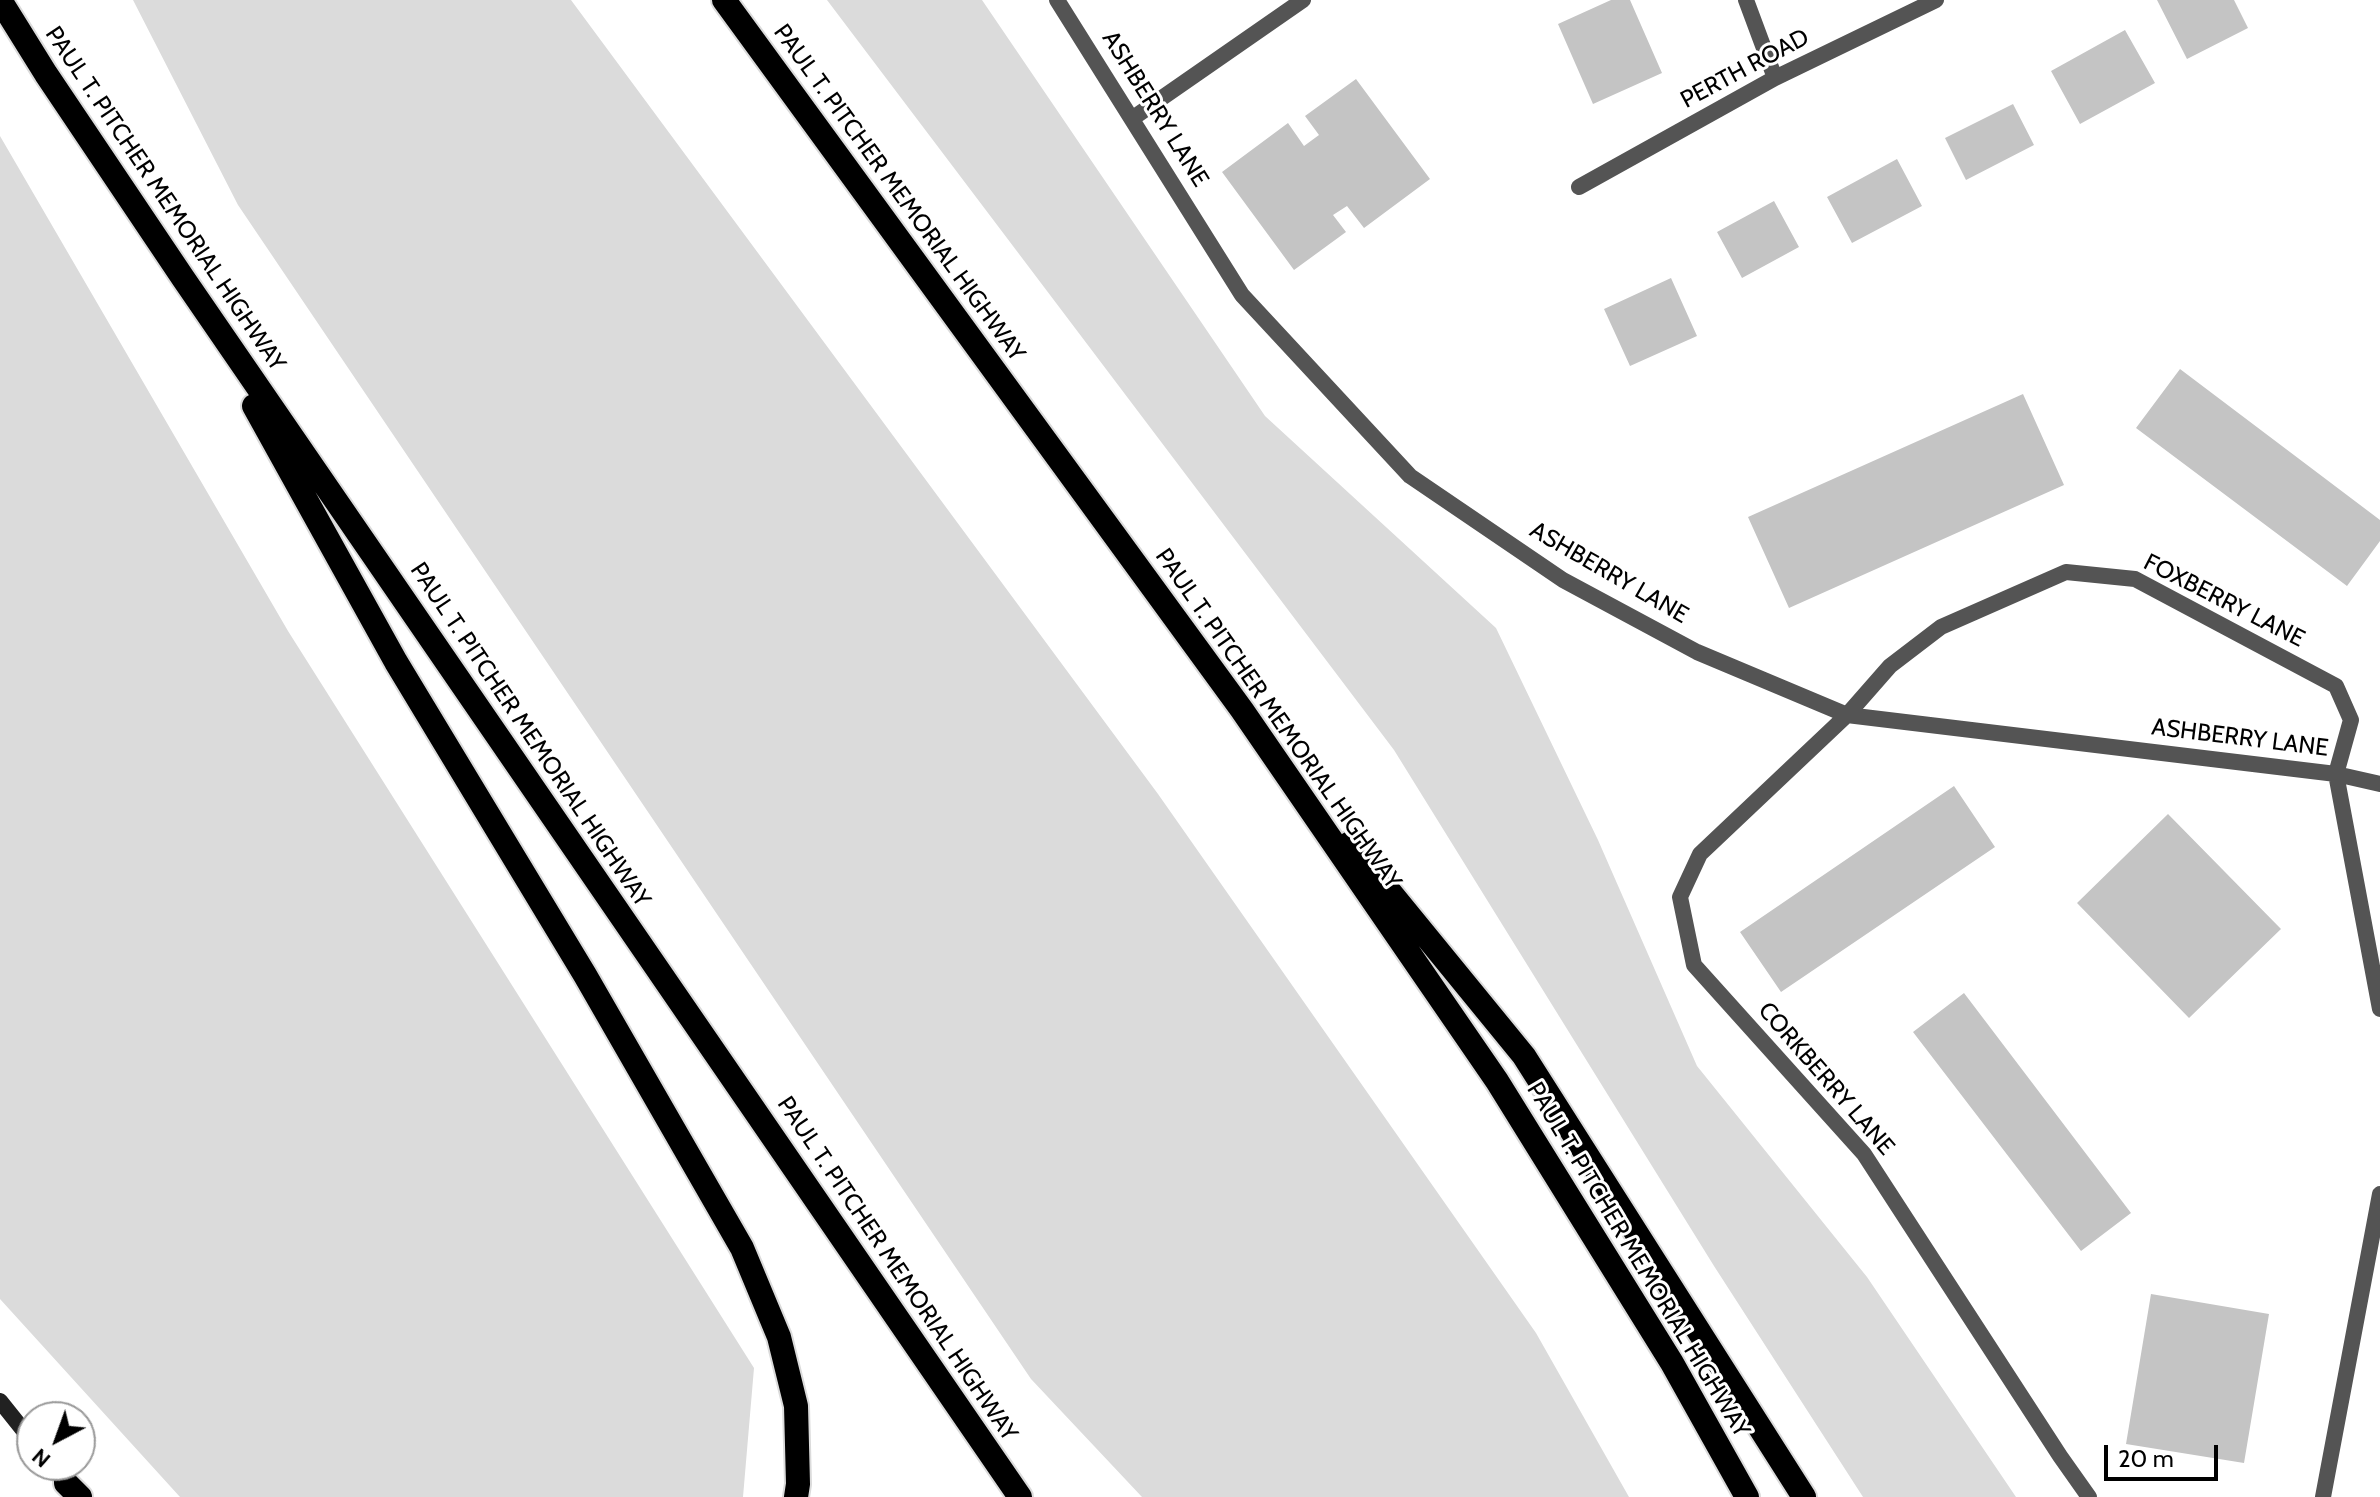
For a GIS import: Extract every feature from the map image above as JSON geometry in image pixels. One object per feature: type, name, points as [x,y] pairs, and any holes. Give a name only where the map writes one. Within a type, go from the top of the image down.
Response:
[{"type":"highway","name":"PAUL T. PITCHER MEMORIAL HIGHWAY","points":[[0,0],[183,278],[1020,1497]]},
{"type":"highway","name":"PAUL T. PITCHER MEMORIAL HIGHWAY","points":[[724,0],[1242,710],[1497,1081],[1672,1363],[1747,1497]]},
{"type":"highway","points":[[183,278],[396,662],[585,975],[742,1248],[779,1337],[796,1406],[796,1497]]},
{"type":"highway","points":[[1242,710],[1524,1056],[1804,1497]]},
{"type":"main road","points":[[0,1401],[16,1421]]},
{"type":"street","name":"ASHBERRY LANE","points":[[1057,0],[1242,295],[1410,476],[1563,580],[1697,652],[1847,715],[2336,774],[2380,784]]},
{"type":"street","points":[[1133,118],[1303,0]]},
{"type":"street","points":[[1746,0],[1775,78]]},
{"type":"street","name":"PERTH ROAD","points":[[1579,187],[1775,78],[1936,0]]},
{"type":"street","name":"FOXBERRY LANE","points":[[1847,715],[1890,666],[1941,627],[2066,572],[2135,579],[2336,686],[2351,720],[2336,774]]},
{"type":"street","name":"CORKBERRY LANE","points":[[1847,715],[1700,854],[1680,897],[1694,965],[1864,1154],[2089,1497]]},
{"type":"street","points":[[2336,774],[2380,1009]]},
{"type":"street","points":[[2323,1497],[2380,1194]]},
{"type":"shaded area","points":[[133,0],[571,0],[1158,794],[1536,1333],[1629,1497],[1142,1497],[1031,1379],[238,205]]},
{"type":"shaded area","points":[[827,0],[982,0],[1265,416],[1496,628],[1598,840],[1697,1066],[1867,1277],[2016,1497],[1863,1497],[1714,1266],[1394,750]]},
{"type":"shaded area","points":[[0,136],[288,631],[754,1368],[743,1497],[180,1497],[96,1401],[0,1299]]},
{"type":"building","points":[[1611,0],[1630,0],[1662,73],[1593,104],[1558,24]]},
{"type":"building","points":[[2157,0],[2234,0],[2248,28],[2187,59]]},
{"type":"building","points":[[2125,30],[2155,83],[2080,124],[2051,71]]},
{"type":"building","points":[[1356,79],[1430,179],[1364,228],[1347,206],[1333,215],[1346,232],[1294,270],[1222,172],[1288,123],[1304,146],[1319,135],[1305,116]]},
{"type":"building","points":[[2013,104],[2034,145],[1966,180],[1945,138]]},
{"type":"building","points":[[1897,159],[1922,206],[1852,243],[1827,197]]},
{"type":"building","points":[[1774,201],[1799,247],[1742,278],[1717,232]]},
{"type":"building","points":[[1671,278],[1697,336],[1630,366],[1604,309]]},
{"type":"building","points":[[2180,369],[2380,520],[2380,541],[2347,586],[2136,428]]},
{"type":"building","points":[[2023,394],[2064,485],[1789,608],[1748,517]]},
{"type":"building","points":[[1954,786],[1995,847],[1781,992],[1740,932]]},
{"type":"building","points":[[2168,814],[2281,929],[2189,1018],[2077,903]]},
{"type":"building","points":[[1964,993],[2131,1213],[2081,1251],[1913,1032]]},
{"type":"building","points":[[2151,1294],[2269,1314],[2244,1463],[2126,1444]]}]
